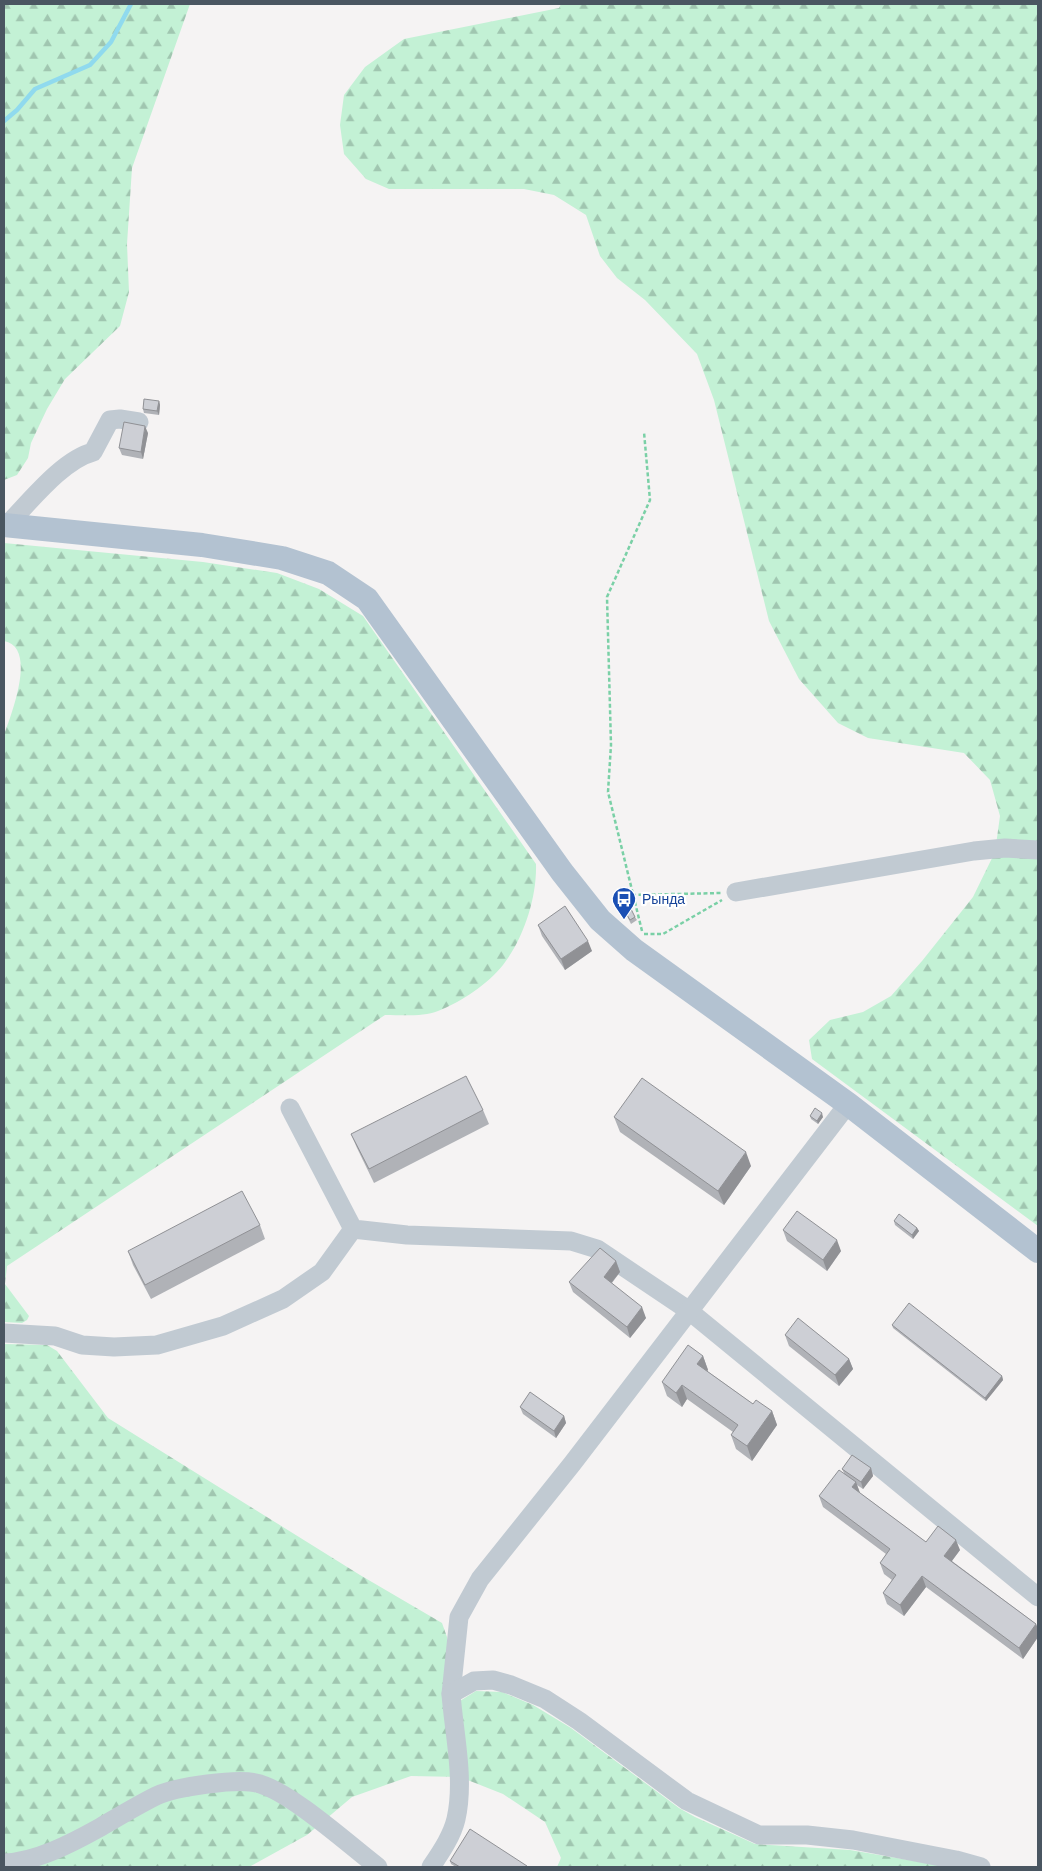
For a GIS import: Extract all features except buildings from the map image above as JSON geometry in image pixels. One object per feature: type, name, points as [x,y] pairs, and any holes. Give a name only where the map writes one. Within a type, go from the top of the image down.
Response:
[{"type":"main road","points":[[5,526],[202,545],[282,558],[328,573],[367,599],[562,872],[600,920],[639,942],[1038,1251]]},
{"type":"lane","points":[[5,526],[50,481],[82,455],[93,452],[110,420],[120,419],[139,422]]},
{"type":"lane","points":[[736,892],[974,851],[1005,848],[1038,850]]},
{"type":"lane","points":[[431,1867],[443,1848],[456,1820],[459,1793],[451,1694],[459,1617],[468,1596],[848,1104]]},
{"type":"lane","points":[[290,1108],[353,1228]]},
{"type":"lane","points":[[353,1228],[407,1235],[570,1241],[597,1249],[688,1310],[1038,1597]]},
{"type":"lane","points":[[4,1333],[55,1336],[82,1345],[114,1347],[157,1345],[223,1326],[283,1299],[322,1272],[353,1228]]},
{"type":"lane","points":[[451,1694],[474,1681],[493,1680],[511,1685],[544,1699],[580,1721],[687,1801],[759,1834],[807,1835],[853,1840],[956,1860],[982,1867]]},
{"type":"lane","points":[[4,1863],[22,1861],[78,1840],[158,1795],[205,1785],[243,1781],[260,1784],[285,1797],[378,1867]]},
{"type":"path","points":[[644,432],[650,500],[607,597],[611,745],[608,792],[632,895],[639,942],[663,934],[736,892]]},
{"type":"path","points":[[632,895],[736,892]]},
{"type":"green space","points":[[4,4],[190,4],[132,168],[127,244],[129,292],[120,326],[65,379],[47,409],[31,443],[28,458],[17,475],[4,480]]},
{"type":"green space","points":[[561,4],[1038,4],[1038,1226],[812,1059],[809,1040],[830,1020],[863,1012],[891,996],[922,961],[973,897],[995,852],[1000,816],[990,780],[964,753],[868,738],[838,723],[799,679],[769,621],[714,400],[697,354],[645,300],[617,278],[600,256],[586,215],[554,195],[524,189],[389,189],[366,179],[344,154],[340,125],[344,95],[365,67],[404,39],[559,8]]},
{"type":"green space","points":[[4,543],[203,562],[277,573],[319,589],[363,616],[536,864],[532,903],[523,930],[503,965],[490,979],[465,998],[438,1011],[419,1015],[385,1015],[7,1266],[5,1284],[29,1316],[22,1323],[4,1322],[4,735],[16,698],[21,668],[19,655],[14,646],[4,641]]},
{"type":"green space","points":[[4,1344],[47,1345],[57,1351],[108,1418],[360,1575],[442,1623],[447,1637],[455,1704],[476,1691],[502,1692],[533,1705],[571,1728],[679,1808],[755,1844],[850,1850],[950,1867],[557,1867],[561,1858],[545,1822],[503,1794],[460,1777],[411,1776],[352,1797],[307,1835],[249,1867],[4,1867]]},
{"type":"waterway","points":[[4,121],[17,110],[35,89],[90,65],[111,42],[131,4]]},
{"type":"place","name":"Рында","points":[[624,920]]}]
